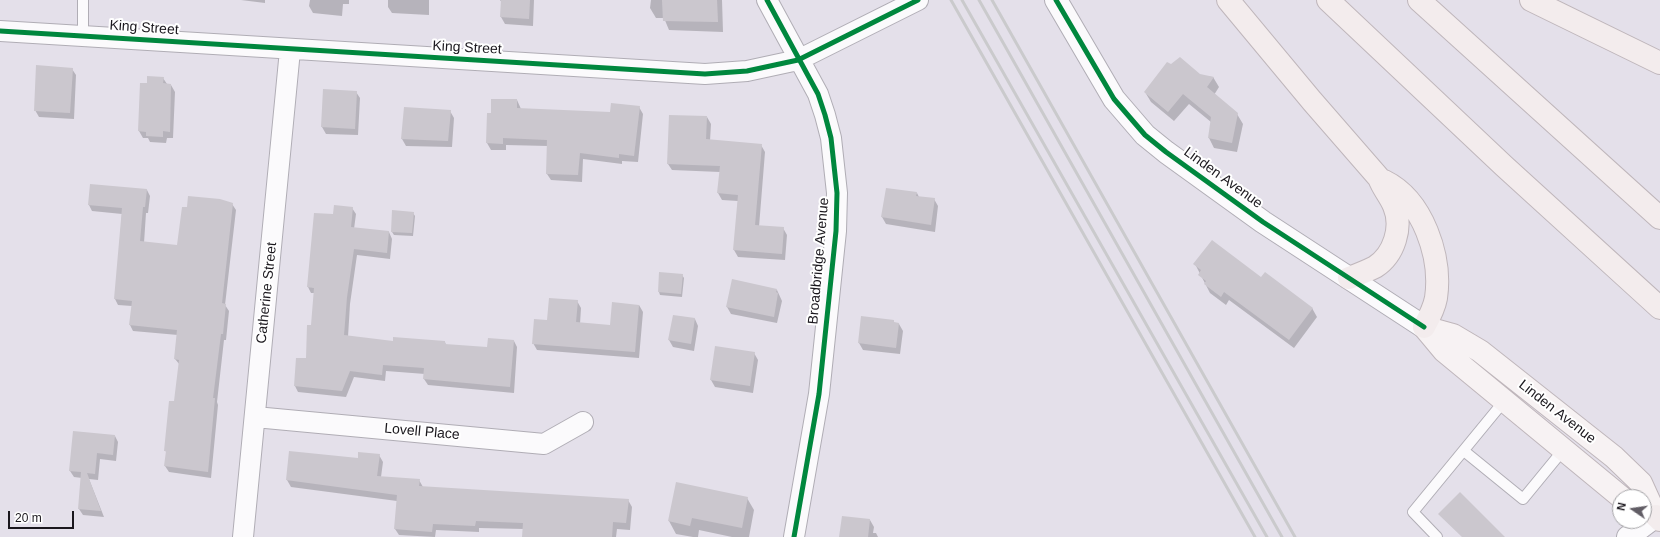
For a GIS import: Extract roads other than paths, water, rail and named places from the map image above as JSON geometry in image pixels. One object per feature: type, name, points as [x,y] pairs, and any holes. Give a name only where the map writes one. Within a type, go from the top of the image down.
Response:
[{"type":"highway","points":[[1228,0],[1312,101],[1379,178],[1397,213],[1396,237],[1389,251],[1375,266],[1349,278]]},
{"type":"highway","points":[[1328,0],[1504,166],[1660,308]]},
{"type":"highway","points":[[1419,0],[1660,218]]},
{"type":"highway","points":[[1531,0],[1660,63]]},
{"type":"highway","points":[[1379,178],[1396,188],[1412,203],[1426,228],[1431,244],[1435,266],[1436,297],[1433,311],[1424,327]]},
{"type":"main road","name":"Linden Avenue","points":[[1424,327],[1444,351],[1612,489]]},
{"type":"main road","name":"Linden Avenue","points":[[1424,327],[1453,335],[1480,351],[1614,456],[1641,483],[1656,514]]},
{"type":"street","name":"Broadbridge Avenue","points":[[767,0],[798,60],[818,94],[827,122],[835,166],[837,208],[836,231],[819,394],[794,537]]},
{"type":"street","name":"King Street","points":[[0,31],[290,50],[705,74],[747,71],[798,60],[918,0]]},
{"type":"street","name":"Linden Avenue","points":[[1056,0],[1111,94],[1123,111],[1145,135],[1166,152],[1251,213],[1424,327]]},
{"type":"street","name":"Catherine Street","points":[[243,537],[290,50]]},
{"type":"street","name":"Lovell Place","points":[[255,417],[544,444],[583,422]]},
{"type":"street","points":[[1628,537],[1656,514]]},
{"type":"lane","points":[[83,0],[83,36]]},
{"type":"lane","points":[[1437,537],[1413,512],[1504,400]]},
{"type":"lane","points":[[1464,450],[1523,499],[1564,449]]},
{"type":"railway","points":[[951,0],[1255,537]]},
{"type":"railway","points":[[962,0],[1267,537]]},
{"type":"railway","points":[[979,0],[1282,537]]},
{"type":"railway","points":[[992,0],[1295,537]]}]
